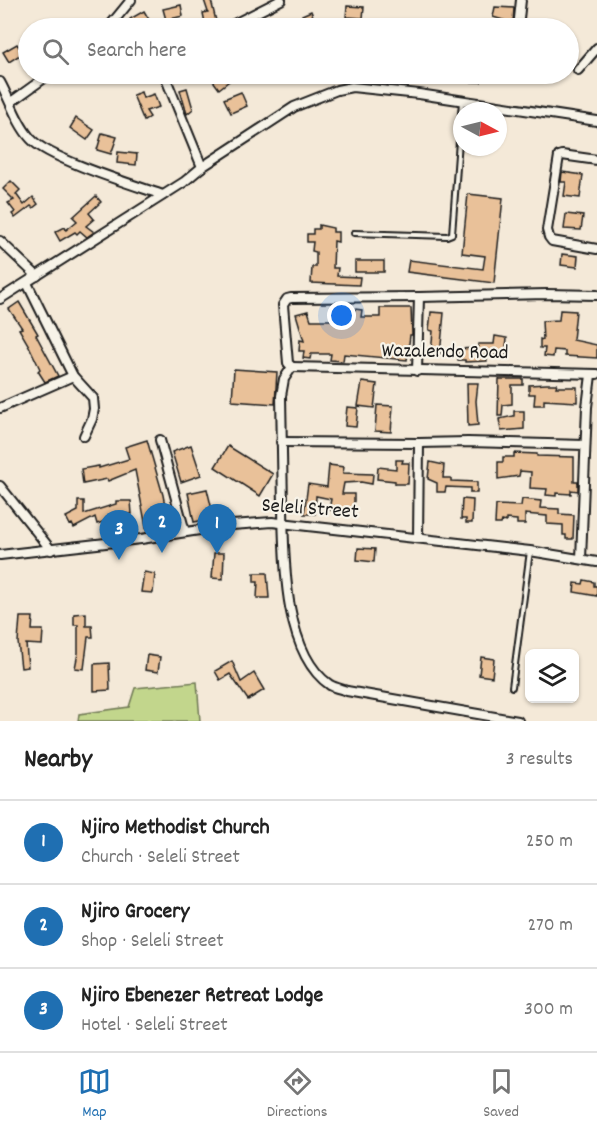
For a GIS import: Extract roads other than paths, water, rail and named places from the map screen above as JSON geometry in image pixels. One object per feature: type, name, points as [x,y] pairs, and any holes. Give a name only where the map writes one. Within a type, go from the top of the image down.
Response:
[{"type":"street","points":[[116,18],[131,0]]},
{"type":"street","points":[[246,18],[281,0]]},
{"type":"street","points":[[519,18],[520,0]]},
{"type":"street","points":[[579,69],[597,48]]},
{"type":"street","points":[[0,82],[24,129],[36,144],[94,171],[163,195]]},
{"type":"street","points":[[11,102],[36,84]]},
{"type":"street","points":[[168,84],[202,167]]},
{"type":"street","points":[[0,298],[184,182],[202,167],[294,107],[337,90],[352,87],[368,88],[597,122]]},
{"type":"street","points":[[597,160],[559,156],[547,230],[552,241],[597,249]]},
{"type":"street","points":[[0,241],[37,276]]},
{"type":"street","points":[[27,283],[73,376],[93,398],[92,419],[84,436]]},
{"type":"street","points":[[518,721],[347,691],[330,685],[318,674],[309,659],[294,628],[286,589],[282,523],[282,386],[292,367],[288,363],[283,305],[287,299],[298,297],[597,295]]},
{"type":"street","points":[[417,370],[419,297]]},
{"type":"street","name":"Wazalendo Road","points":[[292,367],[594,374]]},
{"type":"street","points":[[581,559],[585,445],[594,374]]},
{"type":"street","points":[[0,408],[73,376]]},
{"type":"street","points":[[160,440],[185,532]]},
{"type":"street","points":[[281,442],[468,442],[585,445]]},
{"type":"street","points":[[418,538],[419,443]]},
{"type":"street","points":[[0,486],[51,550]]},
{"type":"street","name":"Seleli Street","points":[[0,555],[232,525],[282,523],[530,551],[597,562]]},
{"type":"lane","points":[[354,233],[451,235],[462,101]]},
{"type":"lane","points":[[512,687],[530,551]]},
{"type":"place","name":"Njiro Grocery","points":[[162,553]]},
{"type":"place","name":"Njiro Methodist Church","points":[[217,554]]},
{"type":"place","name":"Njiro Ebenezer Retreat Lodge","points":[[119,560]]}]
